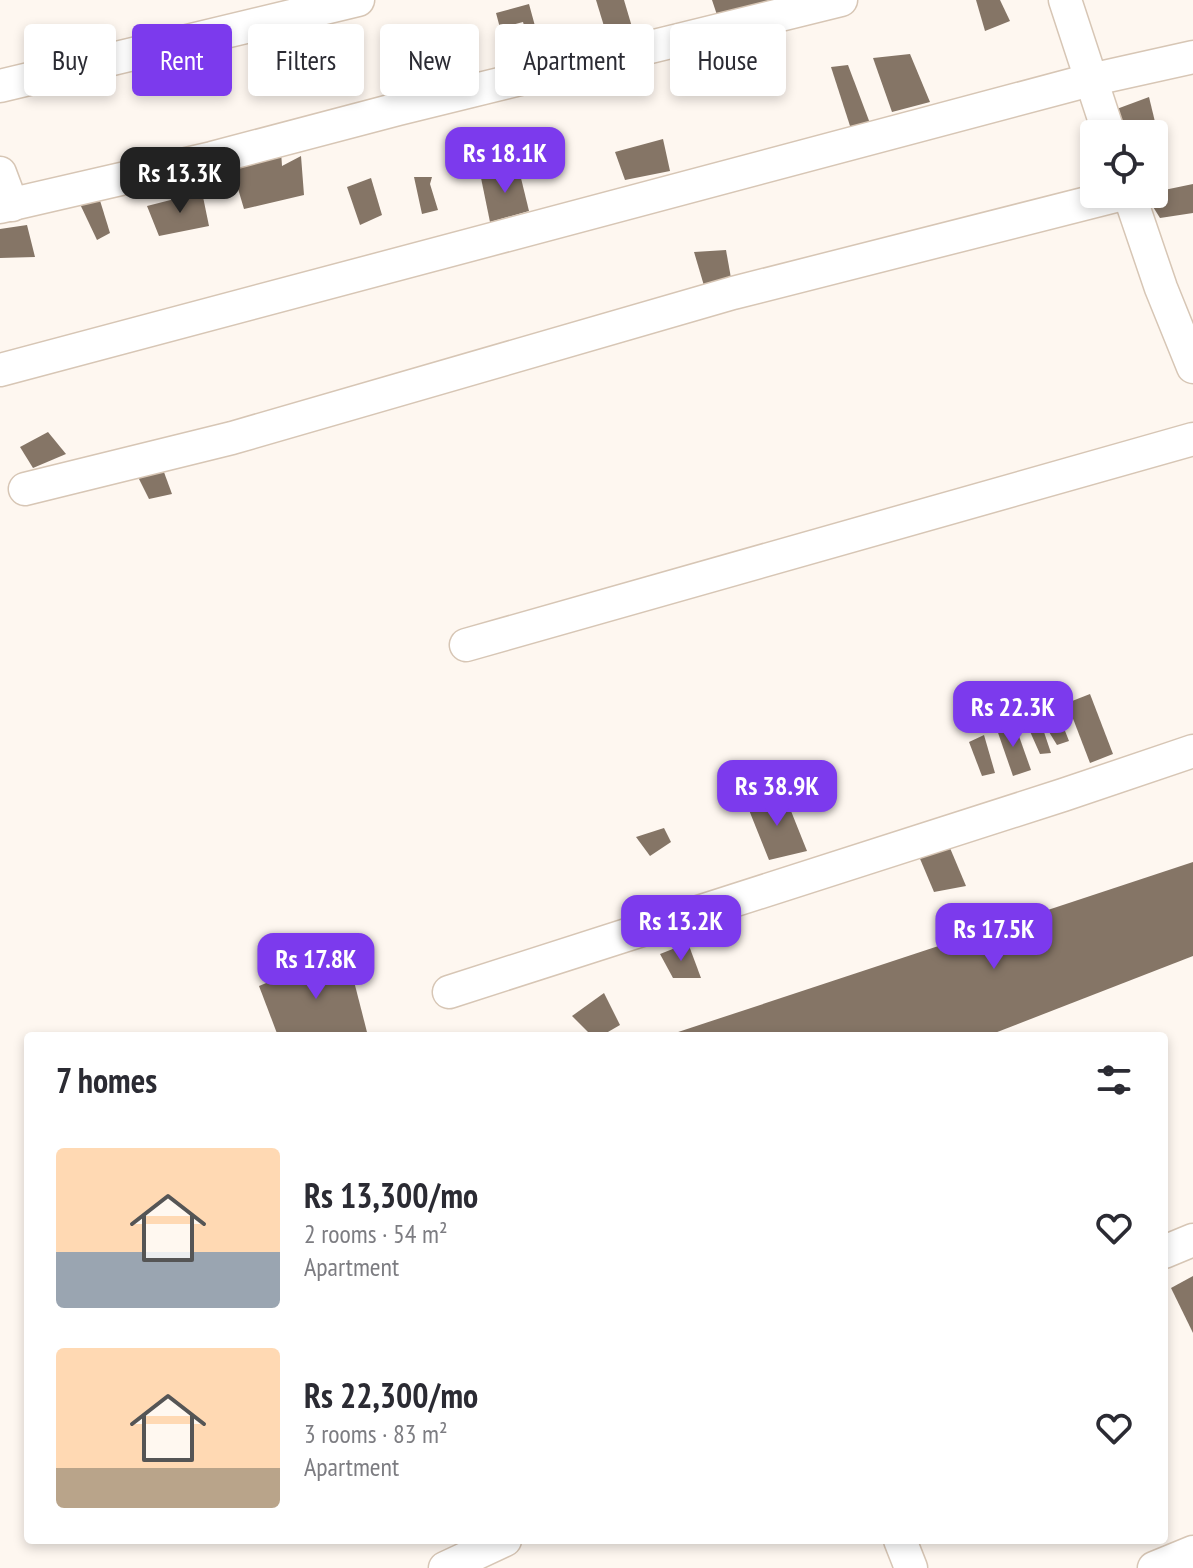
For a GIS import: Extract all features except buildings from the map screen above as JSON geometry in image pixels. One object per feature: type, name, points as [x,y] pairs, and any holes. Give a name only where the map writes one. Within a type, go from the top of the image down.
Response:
[{"type":"street","points":[[0,86],[358,0]]},
{"type":"street","points":[[0,173],[6,206],[212,158],[841,0]]},
{"type":"street","points":[[1065,0],[1104,120]]},
{"type":"street","points":[[0,370],[1090,80],[1193,57]]},
{"type":"street","points":[[25,489],[232,438],[733,293],[1080,206]]},
{"type":"street","points":[[1131,208],[1193,367]]},
{"type":"street","points":[[466,645],[1193,439]]},
{"type":"street","points":[[449,992],[1193,751]]},
{"type":"street","points":[[1168,1250],[1193,1240]]},
{"type":"street","points":[[445,1568],[496,1544]]},
{"type":"street","points":[[902,1544],[911,1568]]},
{"type":"street","points":[[1154,1568],[1193,1552]]}]
